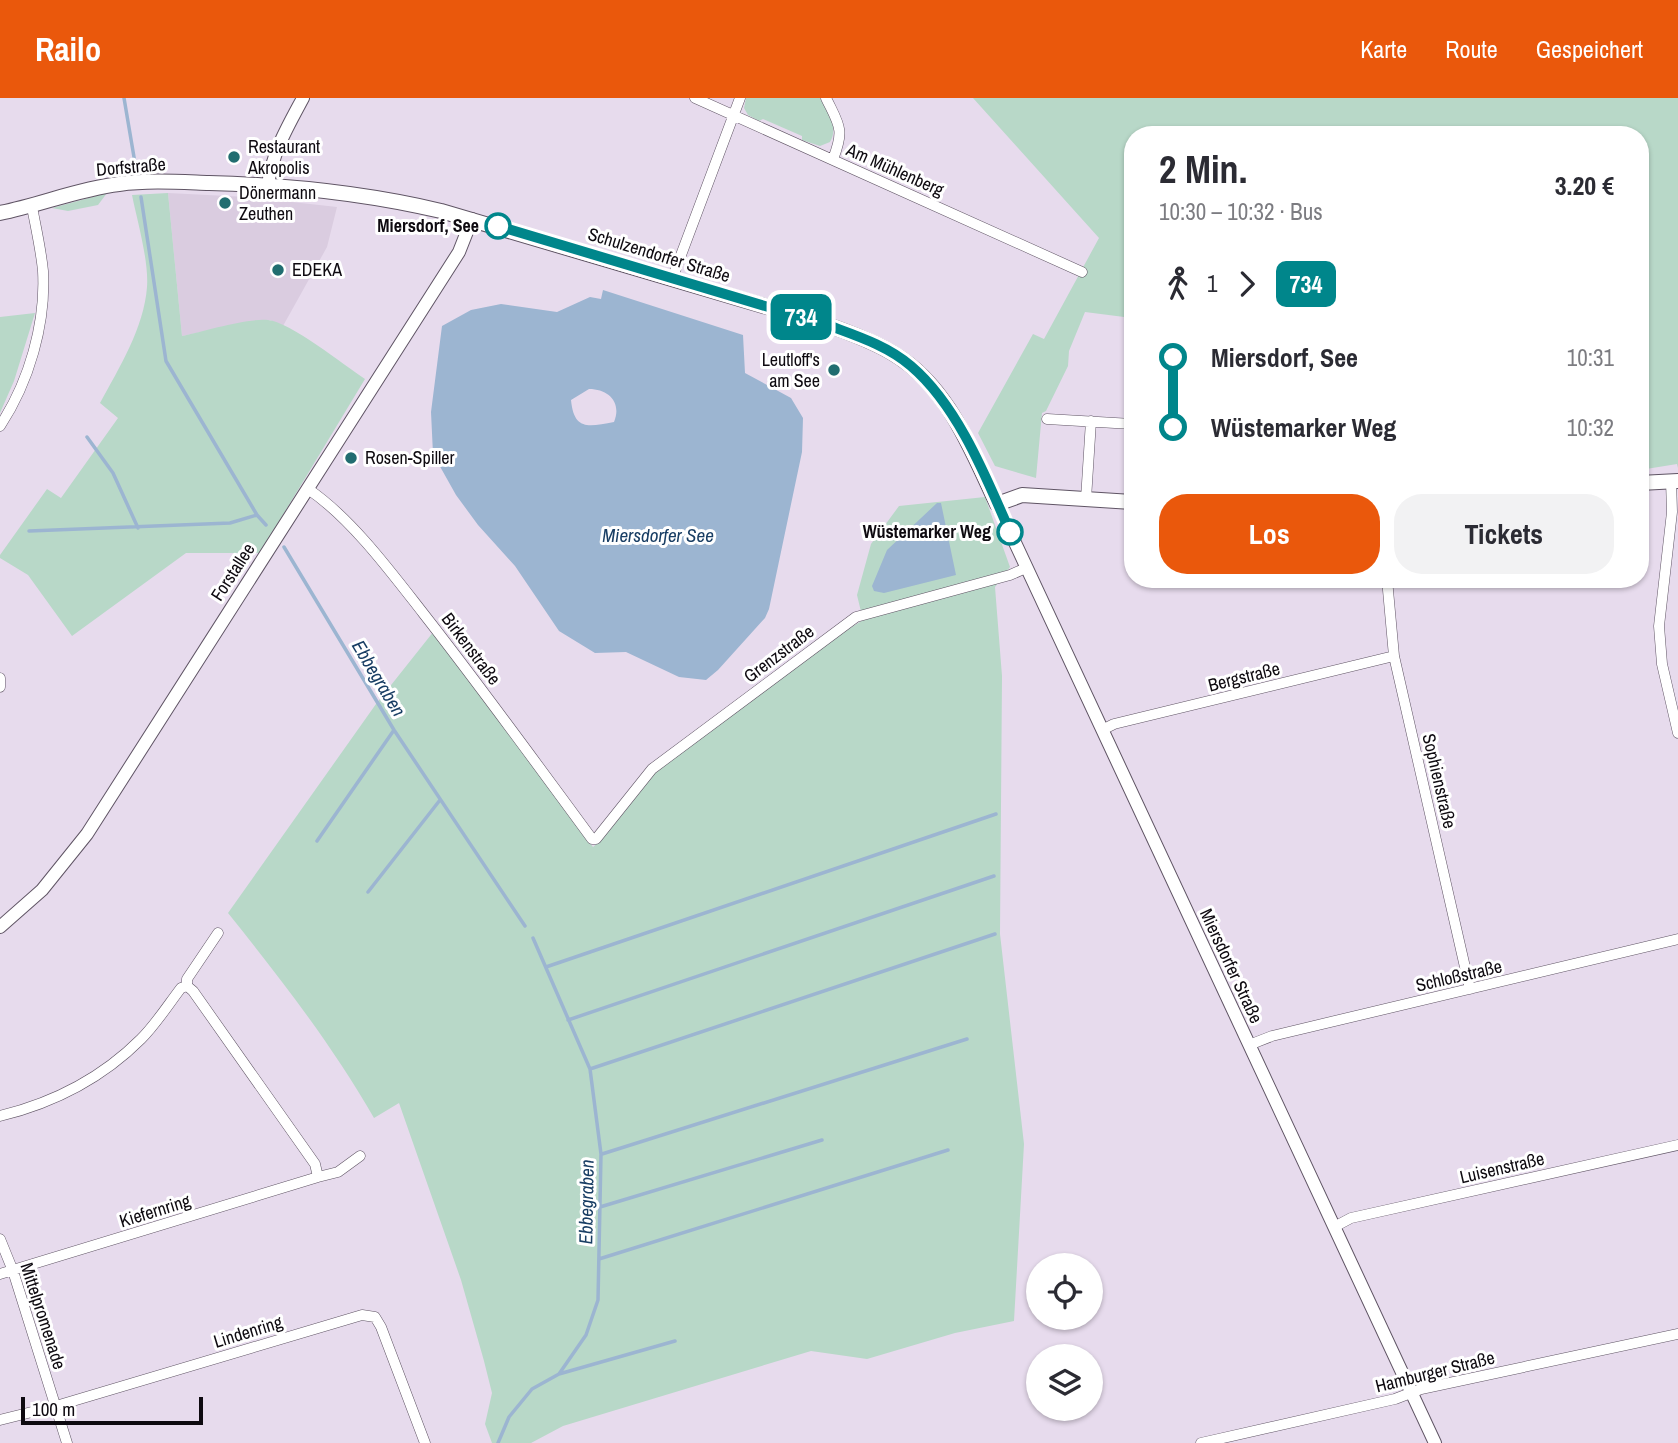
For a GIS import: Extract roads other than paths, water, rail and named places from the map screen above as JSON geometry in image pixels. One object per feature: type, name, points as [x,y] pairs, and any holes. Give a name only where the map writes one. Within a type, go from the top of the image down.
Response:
[{"type":"main road","name":"Dorfstraße","points":[[0,213],[120,184],[152,182],[268,185]]},
{"type":"main road","name":"Schulzendorfer Straße","points":[[268,185],[386,199],[472,219],[825,324],[869,341],[912,367],[943,402],[967,442],[997,503]]},
{"type":"main road","points":[[1649,483],[1674,481]]},
{"type":"main road","points":[[997,503],[1022,495],[1124,501]]},
{"type":"street","points":[[268,185],[279,145],[303,98]]},
{"type":"street","name":"Am Mühlenberg","points":[[695,98],[1082,272]]},
{"type":"street","points":[[672,279],[740,98]]},
{"type":"street","points":[[826,98],[841,129],[840,143],[833,159]]},
{"type":"street","points":[[0,426],[22,384],[40,324],[43,270],[32,207]]},
{"type":"street","name":"Forstallee","points":[[0,927],[42,890],[87,834],[459,253],[472,219]]},
{"type":"street","points":[[1048,419],[1124,423]]},
{"type":"street","points":[[1086,499],[1091,421]]},
{"type":"street","points":[[1674,481],[1660,614],[1660,645],[1678,733]]},
{"type":"street","name":"Birkenstraße","points":[[308,489],[320,497],[379,557],[444,639],[592,839],[596,839]]},
{"type":"street","name":"Miersdorfer Straße","points":[[997,503],[1435,1443]]},
{"type":"street","name":"Grenzstraße","points":[[596,839],[652,769],[856,617],[1010,575],[1026,568]]},
{"type":"street","name":"Sophienstraße","points":[[1388,588],[1394,656],[1470,989]]},
{"type":"street","name":"Bergstraße","points":[[1102,730],[1114,724],[1394,656]]},
{"type":"street","points":[[0,678],[0,687]]},
{"type":"street","points":[[187,986],[187,979],[218,933]]},
{"type":"street","name":"Schloßstraße","points":[[1249,1045],[1272,1036],[1678,939]]},
{"type":"street","points":[[0,1116],[55,1098],[103,1071],[140,1040],[181,988],[187,986]]},
{"type":"street","points":[[187,986],[315,1164],[318,1177]]},
{"type":"street","name":"Luisenstraße","points":[[1334,1227],[1351,1218],[1678,1145]]},
{"type":"street","name":"Kiefernring","points":[[0,1274],[338,1171],[360,1156]]},
{"type":"street","name":"Mittelpromenade","points":[[0,1239],[13,1271],[67,1443]]},
{"type":"street","name":"Lindenring","points":[[0,1419],[56,1406],[362,1315],[375,1317],[381,1327],[425,1443]]},
{"type":"street","name":"Hamburger Straße","points":[[1201,1443],[1389,1400],[1421,1389],[1678,1334]]},
{"type":"water","name":"Miersdorfer See","points":[[603,290],[743,335],[745,373],[791,398],[803,418],[802,452],[769,609],[765,618],[706,680],[679,677],[626,652],[595,653],[559,631],[515,566],[478,525],[456,495],[433,454],[431,412],[442,326],[471,310],[501,304],[557,312],[590,297],[601,299]],"holes":[[[589,389],[608,394],[615,403],[614,422],[591,425],[576,418],[571,400]]]},
{"type":"water","points":[[937,503],[941,503],[956,575],[884,593],[874,591],[872,586],[887,550]]},
{"type":"waterway","name":"Ebbegraben","points":[[124,98],[135,163]]},
{"type":"waterway","name":"Ebbegraben","points":[[141,197],[166,361],[257,515],[266,525]]},
{"type":"waterway","points":[[87,437],[113,473],[138,528]]},
{"type":"waterway","points":[[29,531],[230,523],[257,515]]},
{"type":"waterway","name":"Ebbegraben","points":[[284,547],[394,730],[525,926]]},
{"type":"waterway","points":[[317,841],[394,730]]},
{"type":"waterway","points":[[368,892],[440,800]]},
{"type":"waterway","points":[[546,967],[996,814]]},
{"type":"waterway","points":[[568,1020],[994,876]]},
{"type":"waterway","points":[[590,1069],[995,934]]},
{"type":"waterway","name":"Ebbegraben","points":[[498,1443],[509,1417],[532,1389],[559,1374],[586,1335],[598,1300],[601,1154],[590,1069],[533,938]]},
{"type":"waterway","points":[[602,1154],[967,1039]]},
{"type":"waterway","points":[[600,1207],[822,1140]]},
{"type":"waterway","points":[[599,1259],[948,1150]]},
{"type":"waterway","points":[[559,1374],[675,1341]]},
{"type":"place","name":"Restaurant Akropolis","points":[[234,157]]},
{"type":"place","name":"Dönermann Zeuthen","points":[[225,203]]},
{"type":"place","name":"Miersdorf, See","points":[[498,226]]},
{"type":"place","name":"EDEKA","points":[[278,270]]},
{"type":"place","name":"Leutloff's am See","points":[[834,370]]},
{"type":"place","name":"Rosen-Spiller","points":[[351,458]]},
{"type":"place","name":"Wüstemarker Weg","points":[[1010,532]]}]
